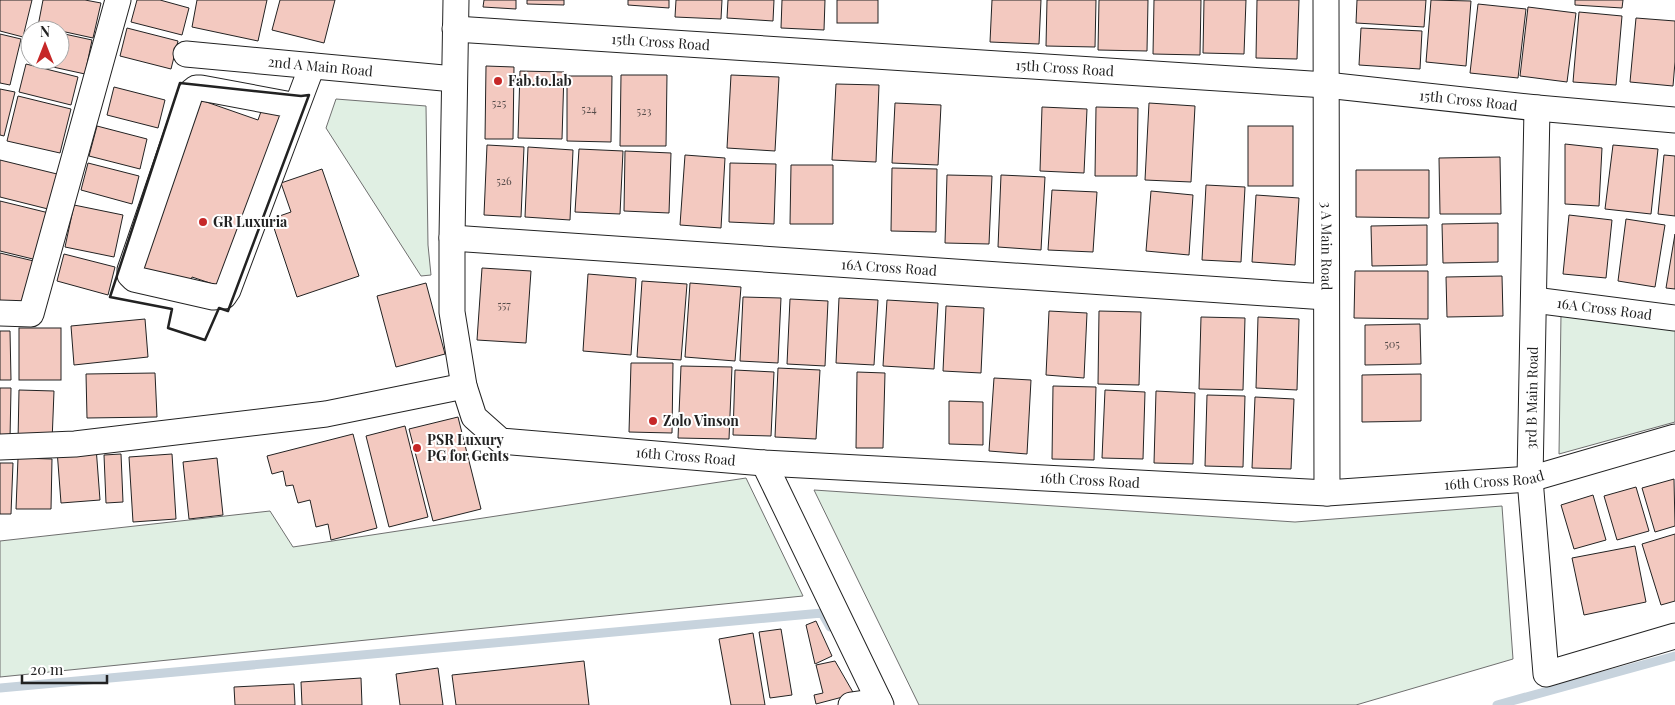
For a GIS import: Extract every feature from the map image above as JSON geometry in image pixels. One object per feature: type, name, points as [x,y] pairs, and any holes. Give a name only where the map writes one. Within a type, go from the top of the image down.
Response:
[{"type":"street","points":[[0,313],[31,314],[118,0]]},
{"type":"street","points":[[0,448],[75,444],[326,414],[464,386],[452,312],[456,0]]},
{"type":"street","name":"3 A Main Road","points":[[1326,0],[1327,493]]},
{"type":"street","name":"15th Cross Road","points":[[455,29],[1326,85],[1537,108],[1675,120]]},
{"type":"street","name":"2nd A Main Road","points":[[186,54],[454,79]]},
{"type":"street","points":[[297,106],[201,88],[196,88],[191,92],[130,270],[130,275],[134,279],[213,297],[224,296],[228,290],[297,106],[312,66]]},
{"type":"street","name":"3rd B Main Road","points":[[1537,108],[1530,478],[1546,674],[1675,636]]},
{"type":"street","name":"16A Cross Road","points":[[452,238],[1326,296]]},
{"type":"street","name":"16A Cross Road","points":[[1534,300],[1675,318]]},
{"type":"street","name":"16th Cross Road","points":[[464,386],[474,417],[501,442],[764,463],[1327,493],[1530,478],[1675,437]]},
{"type":"street","points":[[764,463],[880,703],[851,705]]},
{"type":"green space","points":[[336,99],[426,106],[428,245],[431,275],[421,276],[326,128]]},
{"type":"green space","points":[[1561,314],[1675,329],[1675,422],[1559,454]]},
{"type":"green space","points":[[746,478],[803,596],[0,677],[0,541],[270,511],[293,547]]},
{"type":"green space","points":[[814,490],[1295,522],[1502,506],[1513,659],[1356,705],[919,705]]},
{"type":"building","points":[[0,0],[32,0],[27,20],[20,20],[20,36],[0,31]]},
{"type":"building","points":[[43,0],[85,0],[101,3],[93,38],[70,33],[70,20],[39,20]]},
{"type":"building","points":[[137,0],[160,0],[189,8],[182,35],[131,22]]},
{"type":"building","points":[[197,0],[267,0],[258,41],[192,27]]},
{"type":"building","points":[[280,0],[335,0],[324,43],[272,30]]},
{"type":"building","points":[[484,0],[516,0],[516,9],[483,7]]},
{"type":"building","points":[[527,0],[564,0],[564,5],[527,4]]},
{"type":"building","points":[[628,0],[669,0],[669,8],[628,5]]},
{"type":"building","points":[[676,0],[722,0],[721,19],[675,17]]},
{"type":"building","points":[[728,0],[774,0],[773,21],[727,18]]},
{"type":"building","points":[[782,0],[825,0],[824,30],[781,28]]},
{"type":"building","points":[[837,0],[878,0],[878,23],[837,23]]},
{"type":"building","points":[[992,0],[1041,0],[1039,44],[990,42]]},
{"type":"building","points":[[1047,0],[1096,0],[1095,47],[1046,46]]},
{"type":"building","points":[[1099,0],[1148,0],[1147,51],[1098,50]]},
{"type":"building","points":[[1154,0],[1201,0],[1200,55],[1153,54]]},
{"type":"building","points":[[1204,0],[1246,0],[1244,54],[1203,53]]},
{"type":"building","points":[[1257,0],[1299,0],[1297,59],[1256,58]]},
{"type":"building","points":[[1357,0],[1426,0],[1424,27],[1356,23]]},
{"type":"building","points":[[1431,0],[1471,1],[1466,66],[1426,62]]},
{"type":"building","points":[[1575,0],[1623,0],[1622,8],[1575,5]]},
{"type":"building","points":[[1478,4],[1526,9],[1518,78],[1470,73]]},
{"type":"building","points":[[1528,7],[1576,13],[1567,82],[1520,76]]},
{"type":"building","points":[[1579,12],[1622,16],[1616,85],[1573,82]]},
{"type":"building","points":[[1636,18],[1675,21],[1673,86],[1630,82]]},
{"type":"building","points":[[127,28],[178,41],[171,69],[120,56]]},
{"type":"building","points":[[1361,28],[1422,31],[1420,69],[1359,65]]},
{"type":"building","points":[[0,34],[20,39],[20,43],[10,85],[0,83]]},
{"type":"building","points":[[70,35],[92,40],[85,74],[67,70],[70,70]]},
{"type":"building","points":[[486,66],[514,67],[513,139],[485,139]]},
{"type":"building","points":[[24,70],[50,70],[78,77],[71,105],[19,92]]},
{"type":"building","points":[[520,71],[564,72],[562,139],[518,138]]},
{"type":"building","points":[[621,75],[667,75],[666,146],[620,146]]},
{"type":"building","points":[[731,75],[779,77],[775,151],[727,148]]},
{"type":"building","points":[[567,76],[612,76],[611,142],[567,141]]},
{"type":"building","points":[[836,84],[879,85],[876,162],[832,160]]},
{"type":"building","points":[[114,87],[165,100],[158,128],[107,115]]},
{"type":"building","points":[[0,89],[15,92],[4,136],[0,135]]},
{"type":"building","points":[[18,96],[71,109],[60,153],[7,141]]},
{"type":"building","name":"GR Luxuria","points":[[195,98],[258,120],[263,106],[287,115],[225,288],[192,277],[189,287],[135,268]]},
{"type":"building","points":[[895,103],[941,105],[938,165],[892,163]]},
{"type":"building","points":[[1149,103],[1195,106],[1191,182],[1145,180]]},
{"type":"building","points":[[1042,107],[1087,109],[1084,173],[1040,171]]},
{"type":"building","points":[[1096,107],[1138,108],[1137,176],[1095,176]]},
{"type":"building","points":[[97,126],[147,139],[140,169],[89,156]]},
{"type":"building","points":[[1248,126],[1293,126],[1293,186],[1248,186]]},
{"type":"building","points":[[1565,144],[1602,148],[1599,206],[1565,204]]},
{"type":"building","points":[[487,145],[524,147],[521,217],[484,215]]},
{"type":"building","points":[[1613,145],[1658,149],[1651,214],[1605,209]]},
{"type":"building","points":[[528,147],[573,150],[570,220],[525,217]]},
{"type":"building","points":[[579,149],[623,151],[620,214],[575,212]]},
{"type":"building","points":[[625,151],[671,153],[669,213],[624,211]]},
{"type":"building","points":[[685,155],[725,158],[721,228],[680,225]]},
{"type":"building","points":[[1664,155],[1675,156],[1675,216],[1658,214]]},
{"type":"building","points":[[1500,157],[1501,214],[1440,214],[1439,158]]},
{"type":"building","points":[[0,160],[57,174],[48,209],[0,197]]},
{"type":"building","points":[[88,163],[139,176],[132,204],[81,190]]},
{"type":"building","points":[[730,163],[776,164],[774,224],[729,222]]},
{"type":"building","points":[[791,165],[833,165],[833,224],[790,224]]},
{"type":"building","points":[[892,168],[937,169],[936,232],[891,231]]},
{"type":"building","points":[[322,169],[359,276],[297,297],[271,219],[291,212],[281,183]]},
{"type":"building","points":[[1356,170],[1429,170],[1429,218],[1356,217]]},
{"type":"building","points":[[947,175],[992,176],[989,244],[945,243]]},
{"type":"building","points":[[1001,175],[1045,177],[1041,250],[998,247]]},
{"type":"building","points":[[1206,185],[1245,187],[1241,262],[1202,260]]},
{"type":"building","points":[[1052,190],[1097,192],[1093,252],[1048,250]]},
{"type":"building","points":[[1151,191],[1193,195],[1189,255],[1146,251]]},
{"type":"building","points":[[1256,195],[1299,198],[1295,265],[1252,262]]},
{"type":"building","points":[[0,201],[49,213],[37,260],[0,251]]},
{"type":"building","points":[[74,205],[123,215],[114,257],[65,247]]},
{"type":"building","points":[[1569,215],[1612,220],[1606,278],[1563,274]]},
{"type":"building","points":[[1626,219],[1665,225],[1655,287],[1618,281]]},
{"type":"building","points":[[1498,223],[1498,262],[1443,263],[1442,224]]},
{"type":"building","points":[[1427,225],[1427,265],[1372,266],[1371,226]]},
{"type":"building","points":[[1675,234],[1675,289],[1666,288]]},
{"type":"building","points":[[0,253],[38,262],[27,309],[0,308]]},
{"type":"building","points":[[64,254],[115,267],[108,295],[57,281]]},
{"type":"building","points":[[482,268],[531,271],[526,343],[477,340]]},
{"type":"building","points":[[1355,271],[1428,271],[1428,319],[1354,318]]},
{"type":"building","points":[[588,274],[636,278],[631,355],[583,351]]},
{"type":"building","points":[[1502,276],[1503,316],[1447,317],[1446,277]]},
{"type":"building","points":[[642,281],[687,284],[681,360],[637,357]]},
{"type":"building","points":[[426,283],[445,354],[396,367],[377,296]]},
{"type":"building","points":[[690,283],[741,287],[735,361],[685,357]]},
{"type":"building","points":[[743,297],[781,298],[778,363],[740,361]]},
{"type":"building","points":[[839,298],[878,300],[874,365],[836,363]]},
{"type":"building","points":[[790,299],[828,301],[825,366],[787,364]]},
{"type":"building","points":[[887,300],[938,303],[934,369],[883,366]]},
{"type":"building","points":[[946,306],[984,308],[981,373],[943,371]]},
{"type":"building","points":[[1049,311],[1087,313],[1084,378],[1046,375]]},
{"type":"building","points":[[1099,311],[1141,312],[1139,385],[1098,384]]},
{"type":"building","points":[[1201,317],[1245,318],[1243,390],[1199,389]]},
{"type":"building","points":[[1258,317],[1299,319],[1297,390],[1256,388]]},
{"type":"building","points":[[145,319],[148,357],[74,365],[71,326]]},
{"type":"building","points":[[1420,324],[1421,364],[1365,365],[1365,325]]},
{"type":"building","points":[[19,328],[61,328],[61,380],[19,380]]},
{"type":"building","points":[[0,331],[10,331],[11,380],[0,380]]},
{"type":"building","points":[[631,363],[673,363],[672,433],[629,432]]},
{"type":"building","points":[[681,366],[732,367],[729,439],[678,438]]},
{"type":"building","points":[[778,368],[820,370],[816,439],[775,437]]},
{"type":"building","points":[[735,370],[774,372],[771,436],[733,435]]},
{"type":"building","points":[[857,372],[885,373],[883,448],[856,448]]},
{"type":"building","points":[[155,373],[157,417],[87,418],[86,374]]},
{"type":"building","points":[[1421,374],[1421,421],[1362,422],[1362,375]]},
{"type":"building","points":[[994,378],[1031,380],[1027,454],[989,451]]},
{"type":"building","points":[[1053,386],[1096,387],[1094,460],[1052,459]]},
{"type":"building","points":[[0,388],[11,388],[10,439],[0,439]]},
{"type":"building","points":[[19,390],[54,391],[52,442],[18,441]]},
{"type":"building","points":[[1105,390],[1145,392],[1143,459],[1102,458]]},
{"type":"building","points":[[1156,391],[1195,393],[1193,464],[1154,463]]},
{"type":"building","points":[[1207,395],[1245,396],[1243,467],[1205,466]]},
{"type":"building","points":[[1255,397],[1294,399],[1291,469],[1252,468]]},
{"type":"building","points":[[949,401],[983,402],[983,445],[949,444]]},
{"type":"building","points":[[458,417],[481,509],[433,521],[409,429]]},
{"type":"building","points":[[405,426],[428,517],[389,527],[366,436]]},
{"type":"building","points":[[353,434],[377,528],[331,540],[328,524],[316,527],[310,500],[298,503],[293,485],[286,486],[283,471],[272,474],[267,456]]},
{"type":"building","points":[[96,447],[100,500],[61,503],[57,450]]},
{"type":"building","points":[[121,454],[123,502],[106,503],[104,455]]},
{"type":"building","points":[[172,454],[176,519],[133,522],[129,457]]},
{"type":"building","points":[[18,458],[52,459],[51,509],[16,509]]},
{"type":"building","points":[[217,458],[223,515],[189,519],[183,462]]},
{"type":"building","points":[[0,463],[13,463],[11,514],[0,514]]},
{"type":"building","points":[[1674,479],[1675,526],[1655,532],[1642,488]]},
{"type":"building","points":[[1636,487],[1649,531],[1617,540],[1604,496]]},
{"type":"building","points":[[1593,495],[1606,540],[1574,549],[1561,505]]},
{"type":"building","points":[[1675,534],[1675,601],[1661,605],[1642,544]]},
{"type":"building","points":[[1635,546],[1646,602],[1584,615],[1572,558]]},
{"type":"building","points":[[816,621],[832,656],[815,664],[806,625]]},
{"type":"building","points":[[781,629],[792,695],[770,698],[759,632]]},
{"type":"building","points":[[753,633],[765,705],[731,705],[719,639]]},
{"type":"building","points":[[584,661],[589,705],[456,705],[452,675]]},
{"type":"building","points":[[835,661],[854,694],[816,704],[814,695],[823,693],[816,665]]},
{"type":"building","points":[[438,668],[443,705],[400,705],[396,674]]},
{"type":"building","points":[[361,678],[362,705],[302,705],[301,682]]},
{"type":"building","points":[[294,684],[295,705],[235,705],[234,687]]},
{"type":"waterway","points":[[0,688],[822,613],[830,627]]},
{"type":"waterway","points":[[1497,705],[1675,656]]},
{"type":"wall","points":[[180,83],[301,96],[309,95],[228,311],[219,308],[205,340],[168,328],[172,309],[110,297],[180,83]]},
{"type":"place","name":"Fab.to.lab","points":[[498,81]]},
{"type":"place","name":"GR Luxuria","points":[[203,222]]},
{"type":"place","name":"Zolo Vinson","points":[[653,421]]},
{"type":"place","name":"PSR Luxury PG for Gents","points":[[417,448]]}]
